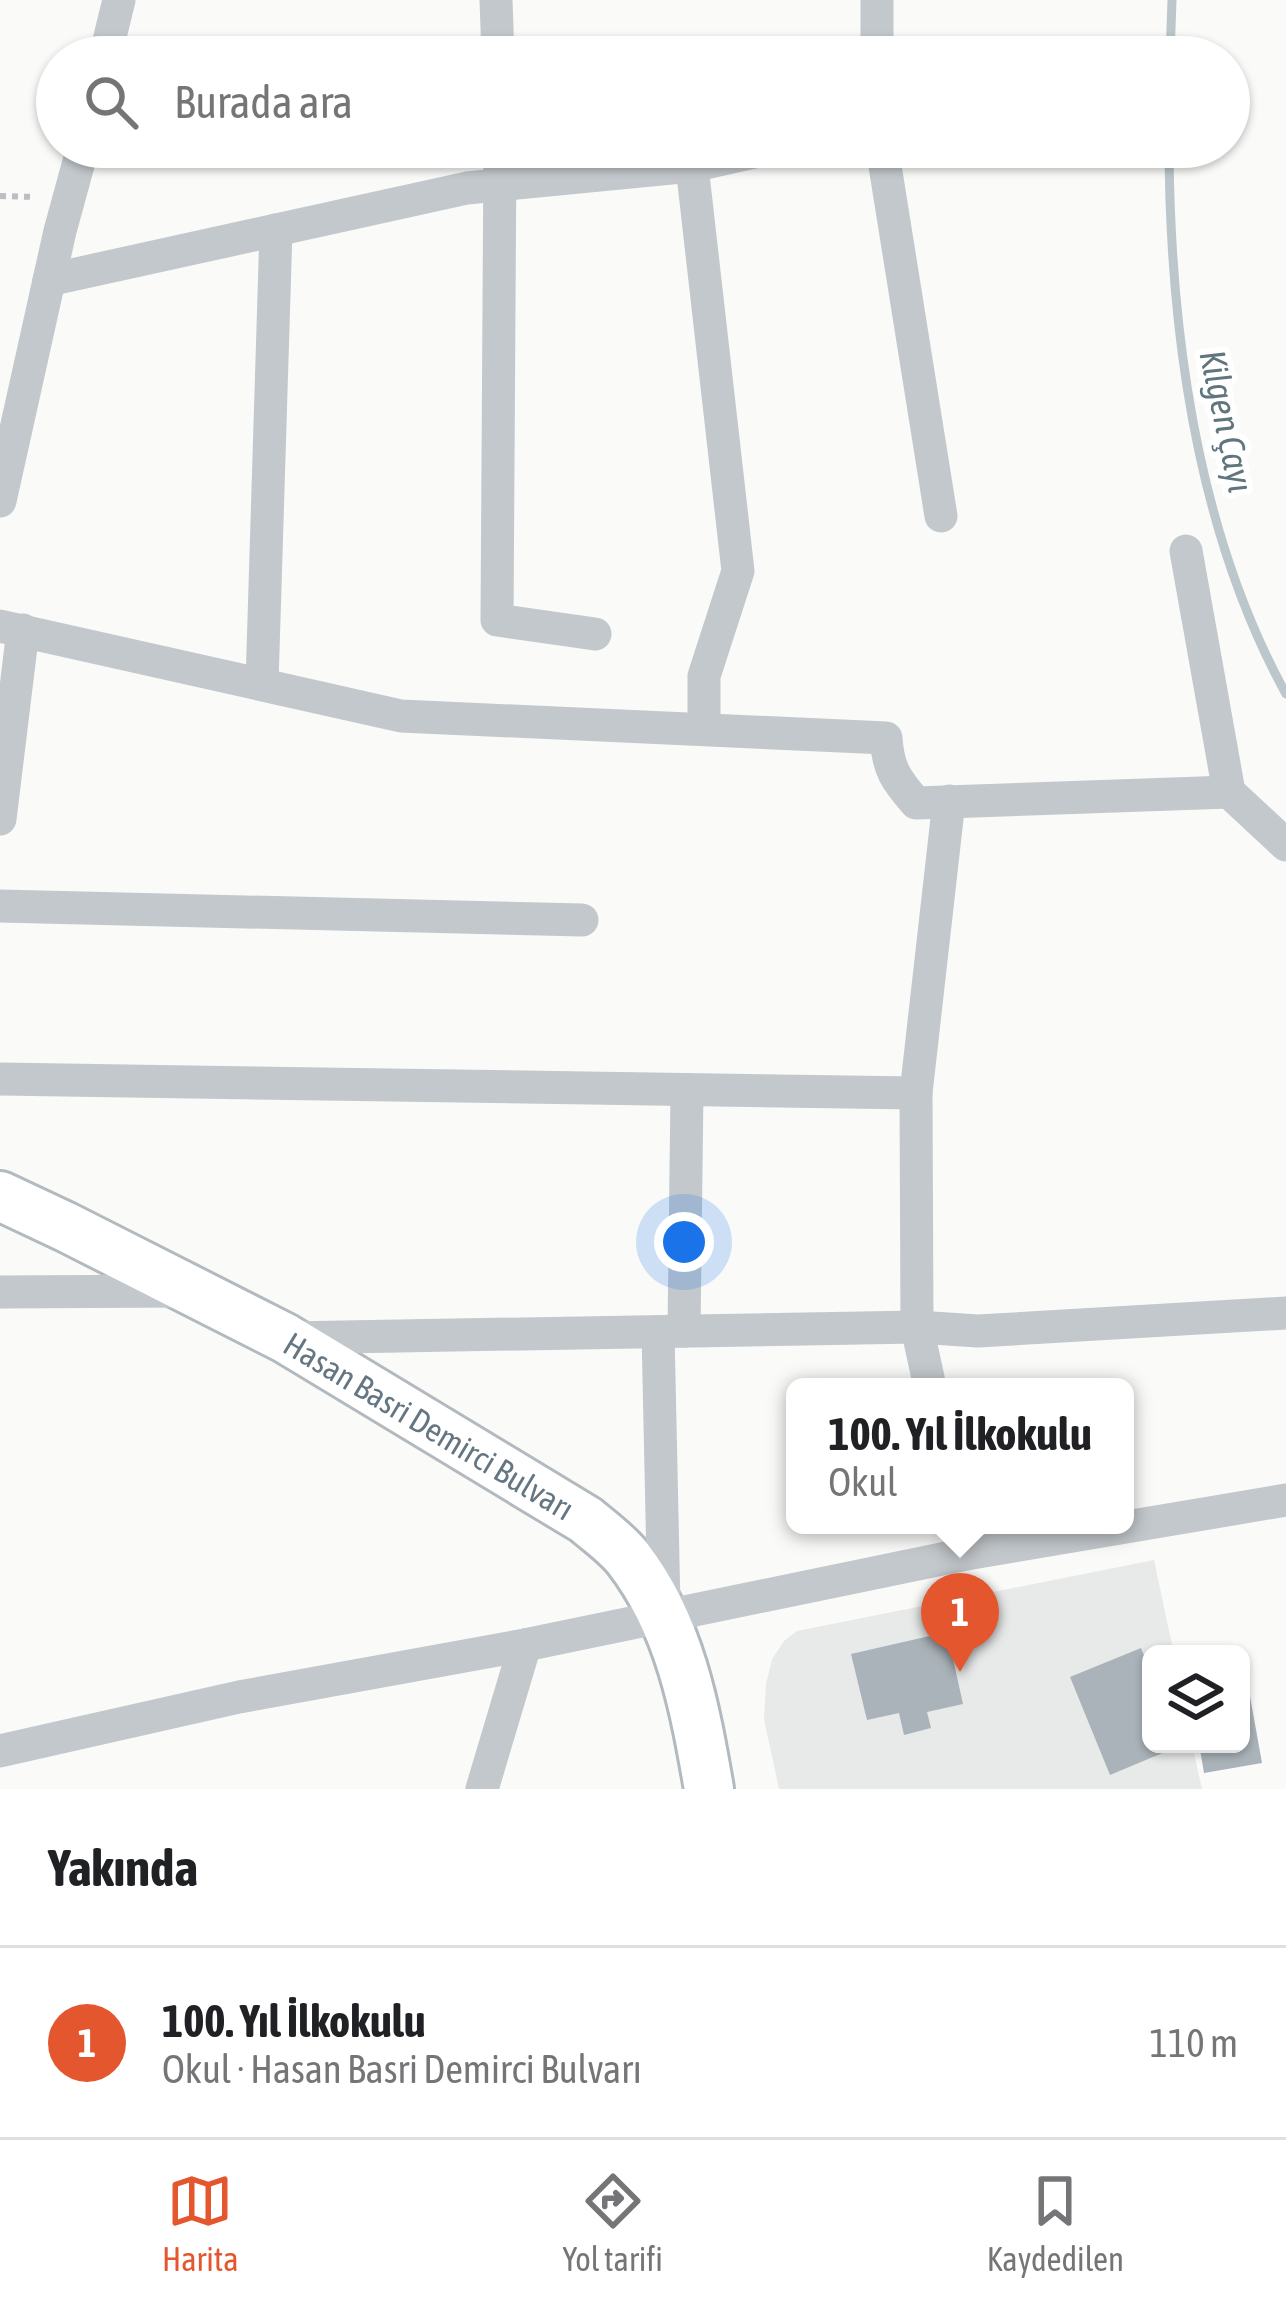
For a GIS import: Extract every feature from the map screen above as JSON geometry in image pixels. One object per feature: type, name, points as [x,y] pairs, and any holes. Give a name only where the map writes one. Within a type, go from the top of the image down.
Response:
[{"type":"main road","name":"Hasan Basri Demirci Bulvarı","points":[[0,1196],[285,1338],[586,1520],[627,1556],[664,1614],[682,1660],[710,1789]]},
{"type":"street","points":[[110,36],[119,0]]},
{"type":"street","points":[[496,0],[497,36]]},
{"type":"street","points":[[877,0],[878,36]]},
{"type":"street","points":[[0,501],[77,168]]},
{"type":"street","points":[[501,168],[497,620],[596,634]]},
{"type":"street","points":[[49,280],[467,188],[671,168]]},
{"type":"street","points":[[692,168],[739,571],[704,676],[704,728]]},
{"type":"street","points":[[885,168],[941,517]]},
{"type":"street","points":[[262,684],[276,230]]},
{"type":"street","points":[[1186,551],[1229,792],[1286,845]]},
{"type":"street","points":[[0,819],[11,628],[401,716],[886,738],[887,760],[916,803],[1229,792]]},
{"type":"street","points":[[928,1378],[917,1328],[916,1093],[949,801]]},
{"type":"street","points":[[0,906],[582,920]]},
{"type":"street","points":[[0,1079],[916,1093]]},
{"type":"street","points":[[664,1614],[671,1331],[686,1090]]},
{"type":"street","points":[[0,1292],[191,1291]]},
{"type":"street","points":[[285,1338],[917,1328],[977,1331],[1286,1313]]},
{"type":"street","points":[[1134,1518],[1286,1500]]},
{"type":"street","points":[[0,1750],[238,1696],[525,1645],[963,1539],[1004,1534]]},
{"type":"street","points":[[482,1789],[525,1645]]},
{"type":"shaded area","points":[[1154,1560],[1172,1645],[1142,1645],[1142,1753],[1194,1753],[1202,1789],[779,1789],[764,1719],[766,1684],[772,1659],[797,1631]]},
{"type":"building","points":[[947,1632],[963,1704],[927,1712],[931,1728],[904,1735],[899,1713],[867,1720],[851,1654]]},
{"type":"building","points":[[1141,1648],[1142,1753],[1163,1753],[1110,1775],[1070,1677]]},
{"type":"building","points":[[1250,1696],[1262,1763],[1204,1773],[1201,1753],[1250,1753]]},
{"type":"waterway","name":"Kilgen Çayı","points":[[1171,36],[1172,0]]},
{"type":"waterway","name":"Kilgen Çayı","points":[[1170,168],[1175,287],[1194,428],[1230,566],[1286,694]]},
{"type":"place","name":"100. Yıl İlkokulu","points":[[960,1672]]}]
